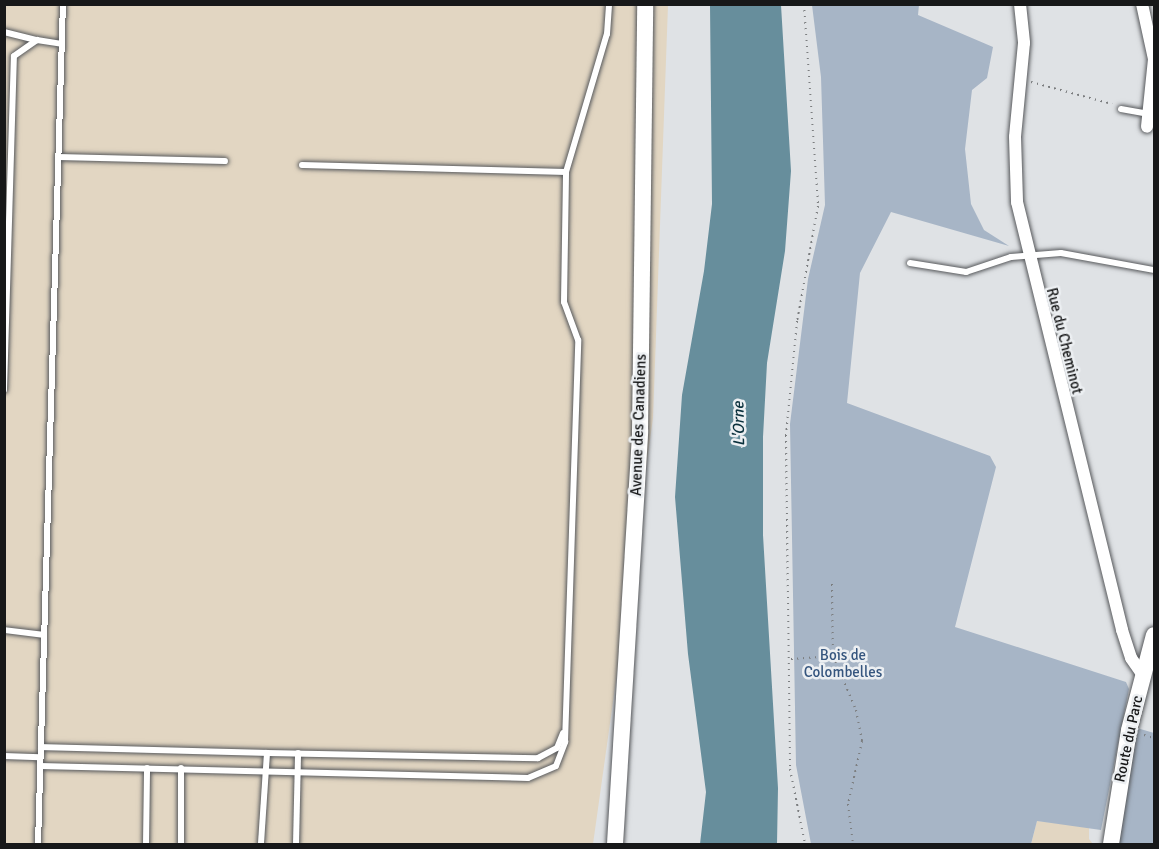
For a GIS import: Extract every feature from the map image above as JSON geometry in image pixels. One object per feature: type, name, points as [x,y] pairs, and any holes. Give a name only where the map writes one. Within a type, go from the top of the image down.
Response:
[{"type":"street","name":"Avenue des Canadiens","points":[[615,844],[640,432],[645,4]]},
{"type":"street","name":"Rue du Cheminot","points":[[1020,4],[1024,43],[1014,170],[1029,254],[1122,630],[1131,658],[1143,675]]},
{"type":"street","points":[[1142,4],[1155,59],[1148,120]]},
{"type":"street","name":"Route du Parc","points":[[1111,844],[1120,775],[1143,675],[1155,635]]},
{"type":"lane","points":[[38,844],[63,4]]},
{"type":"lane","points":[[40,766],[528,778],[556,766],[563,751],[566,729],[578,340],[564,302],[566,172],[608,34],[609,4]]},
{"type":"lane","points":[[4,32],[62,44]]},
{"type":"lane","points":[[4,390],[14,56],[37,40]]},
{"type":"lane","points":[[1121,109],[1148,120]]},
{"type":"lane","points":[[4,135],[11,147]]},
{"type":"lane","points":[[58,157],[225,161]]},
{"type":"lane","points":[[302,165],[566,172]]},
{"type":"lane","points":[[910,263],[966,272],[1029,254],[1061,252],[1155,270]]},
{"type":"lane","points":[[4,630],[44,635]]},
{"type":"lane","points":[[40,747],[538,758],[557,748],[566,729]]},
{"type":"lane","points":[[261,844],[267,753]]},
{"type":"lane","points":[[296,844],[298,753]]},
{"type":"lane","points":[[4,756],[40,757]]},
{"type":"lane","points":[[146,844],[147,768]]},
{"type":"lane","points":[[181,768],[181,844]]},
{"type":"path","points":[[804,4],[818,206],[797,321],[786,435],[790,769],[805,844]]},
{"type":"path","points":[[1030,82],[1107,102]]},
{"type":"path","points":[[832,584],[833,656],[856,710],[862,741],[848,804],[854,844]]},
{"type":"path","points":[[790,660],[833,656]]},
{"type":"shaded area","points":[[5,5],[668,5],[653,418],[593,844],[5,844]]},
{"type":"shaded area","points":[[1037,821],[1089,827],[1089,839],[1093,844],[1031,844]]},
{"type":"green space","name":"Bois de Colombelles","points":[[812,5],[919,5],[918,15],[993,47],[987,78],[972,90],[965,149],[971,204],[984,230],[1009,246],[891,212],[860,273],[847,403],[990,456],[996,467],[955,627],[1126,682],[1129,689],[1101,830],[1037,821],[1031,844],[811,844],[796,765],[790,424],[808,279],[825,205],[821,77]]},
{"type":"green space","points":[[1137,728],[1154,733],[1154,844],[1119,844]]},
{"type":"water","name":"L'Orne","points":[[710,5],[781,5],[791,171],[785,251],[767,363],[763,437],[763,535],[778,788],[777,844],[700,844],[706,792],[688,654],[675,497],[682,395],[704,271],[712,204]]}]
